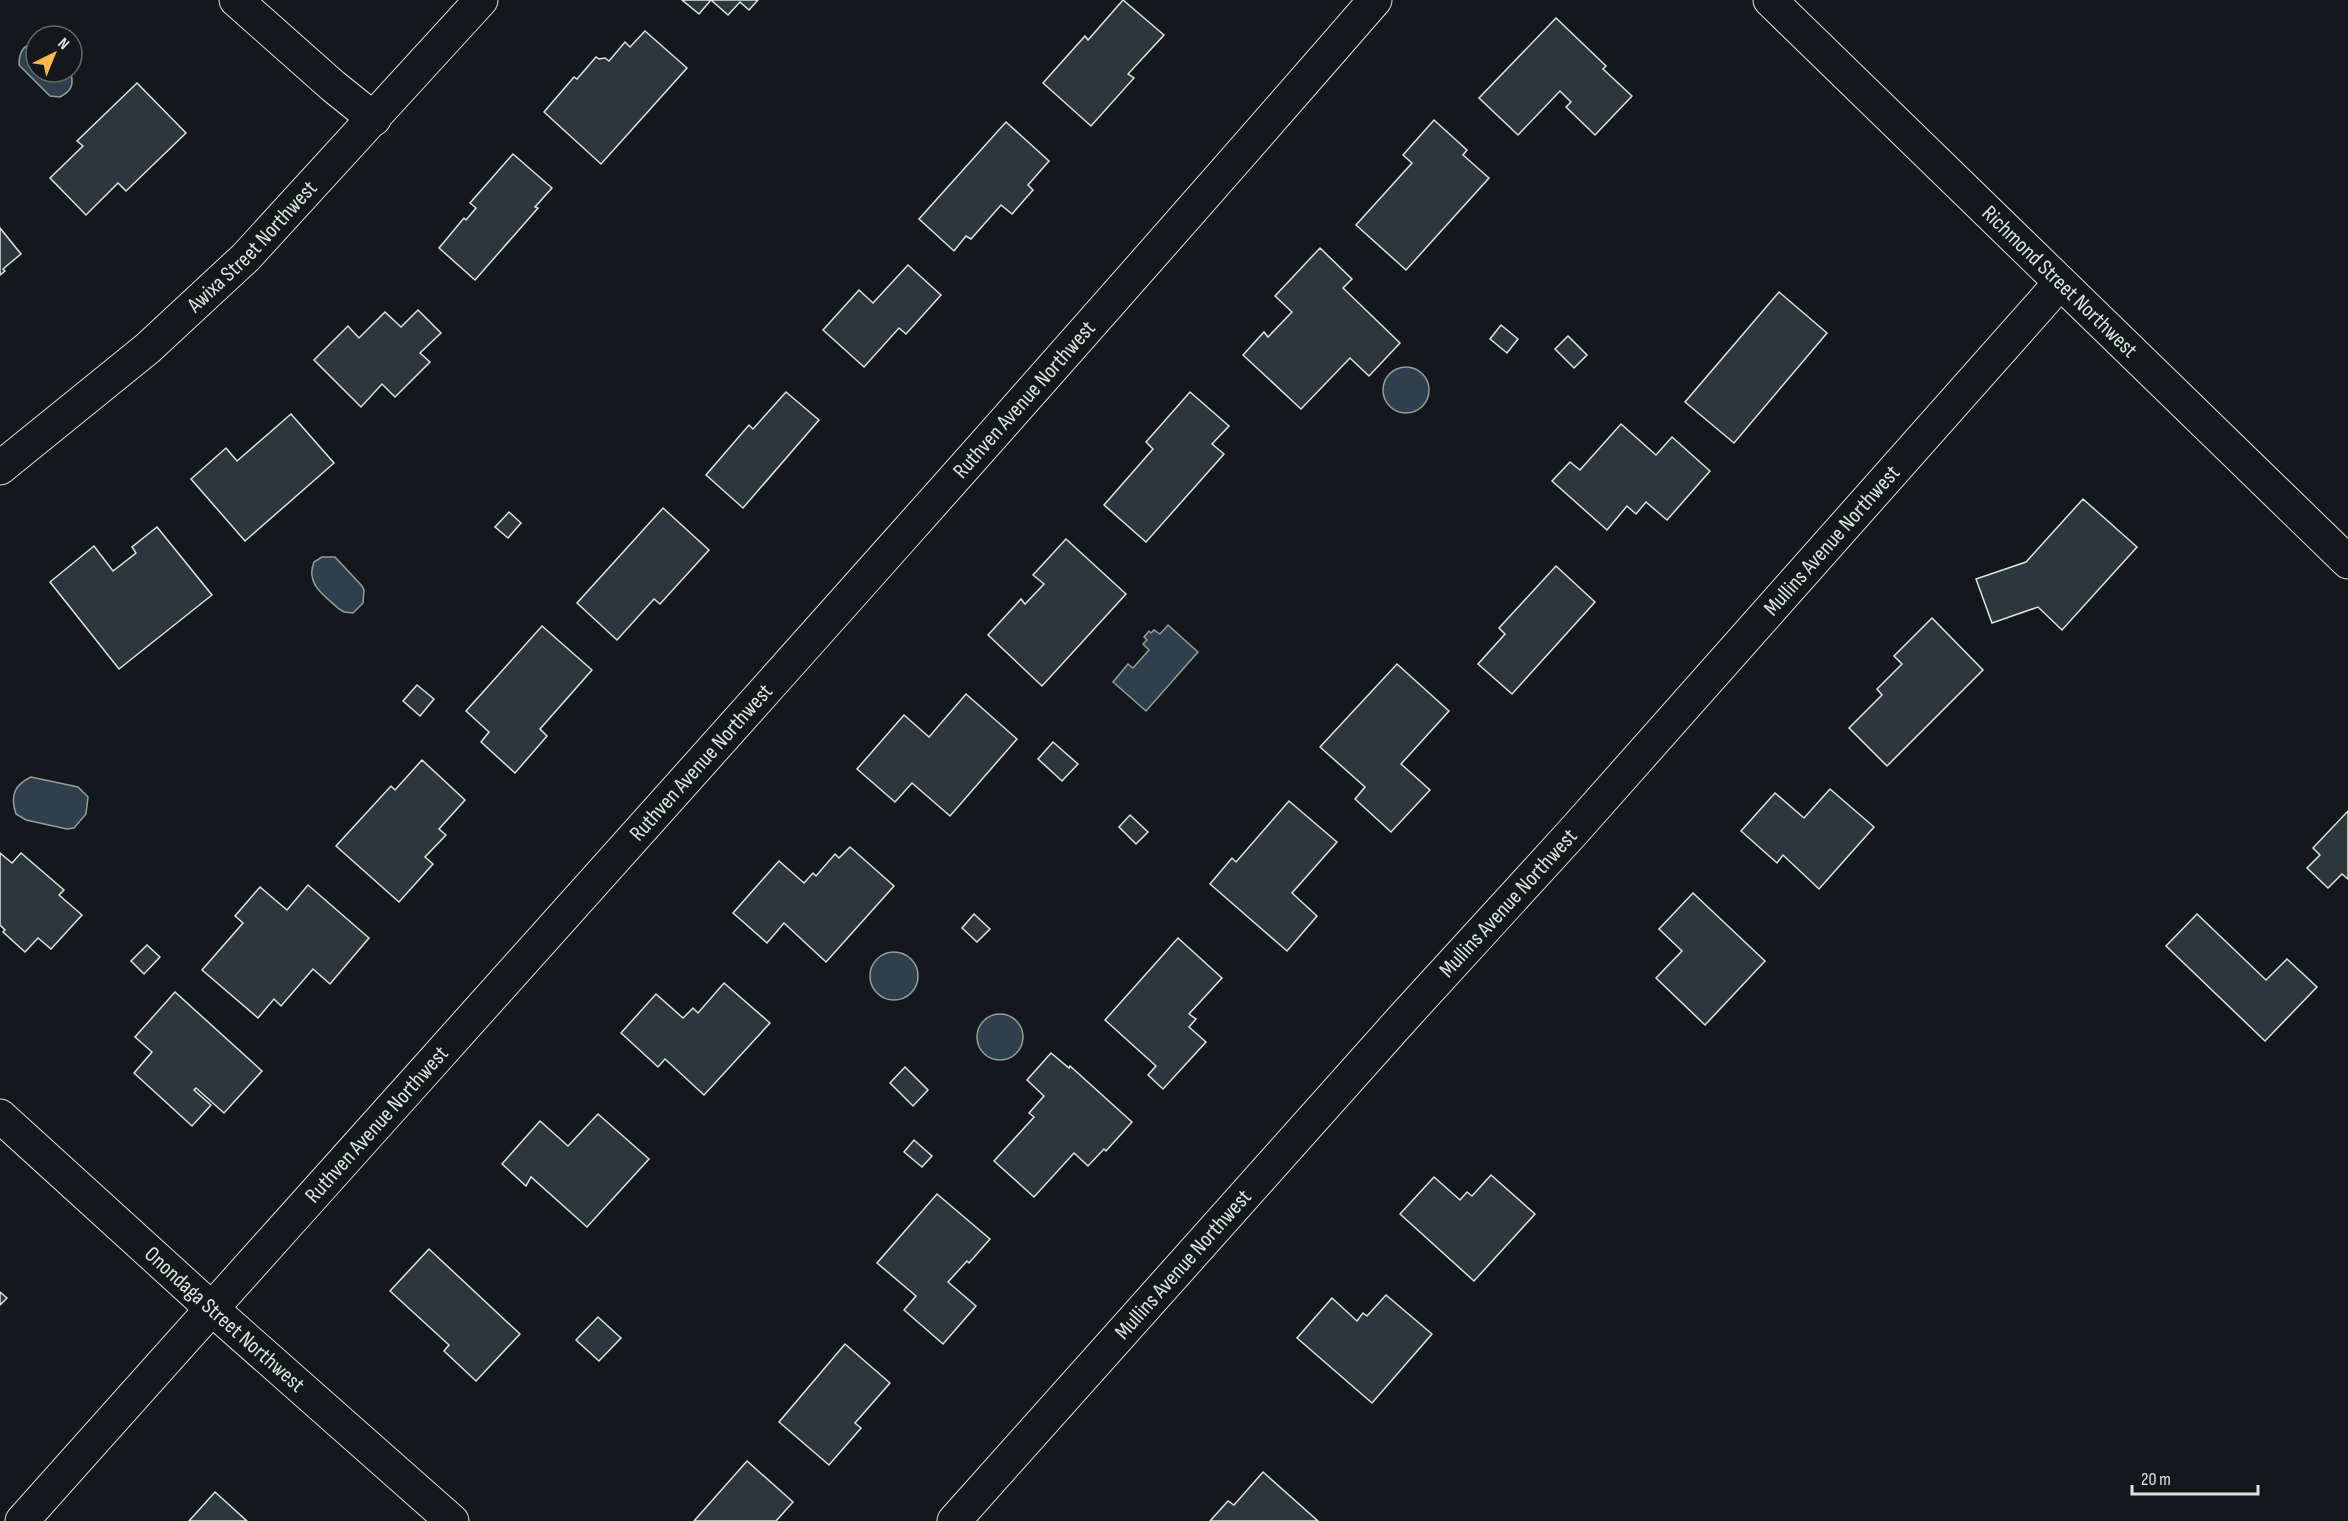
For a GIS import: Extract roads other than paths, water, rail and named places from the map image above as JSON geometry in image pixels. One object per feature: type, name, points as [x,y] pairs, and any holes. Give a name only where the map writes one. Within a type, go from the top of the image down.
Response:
[{"type":"street","points":[[236,0],[374,119]]},
{"type":"street","name":"Awixa Street Northwest","points":[[0,468],[126,368],[203,300],[246,258],[481,0]]},
{"type":"street","name":"Ruthven Avenue Northwest","points":[[22,1521],[741,719],[1375,0]]},
{"type":"street","name":"Richmond Street Northwest","points":[[1770,0],[2348,562]]},
{"type":"street","name":"Mullins Avenue Northwest","points":[[954,1521],[1403,1018],[1573,832],[2061,283]]},
{"type":"street","name":"Onondaga Street Northwest","points":[[0,1116],[211,1308],[452,1521]]},
{"type":"water","points":[[24,49],[24,70],[19,65]]},
{"type":"water","points":[[38,84],[72,84],[67,93],[60,97],[50,96]]},
{"type":"water","points":[[1406,367],[1422,374],[1429,390],[1422,406],[1406,413],[1390,406],[1383,390],[1390,374]]},
{"type":"water","points":[[322,557],[335,557],[362,586],[363,603],[353,613],[339,609],[322,594],[314,583],[312,570],[314,562]]},
{"type":"water","points":[[1168,625],[1198,652],[1146,711],[1113,682],[1128,664],[1133,668],[1149,650],[1143,644],[1147,640],[1144,637],[1149,631],[1151,633],[1154,630],[1160,634]]},
{"type":"water","points":[[31,777],[78,787],[88,797],[86,814],[74,828],[67,829],[26,820],[16,814],[13,802],[17,787]]},
{"type":"water","points":[[889,952],[899,952],[914,962],[918,976],[917,985],[908,996],[899,1000],[889,1000],[874,990],[870,981],[870,971],[880,956]]},
{"type":"water","points":[[1000,1014],[1016,1021],[1023,1037],[1016,1053],[1000,1060],[984,1053],[977,1037],[984,1021]]}]
